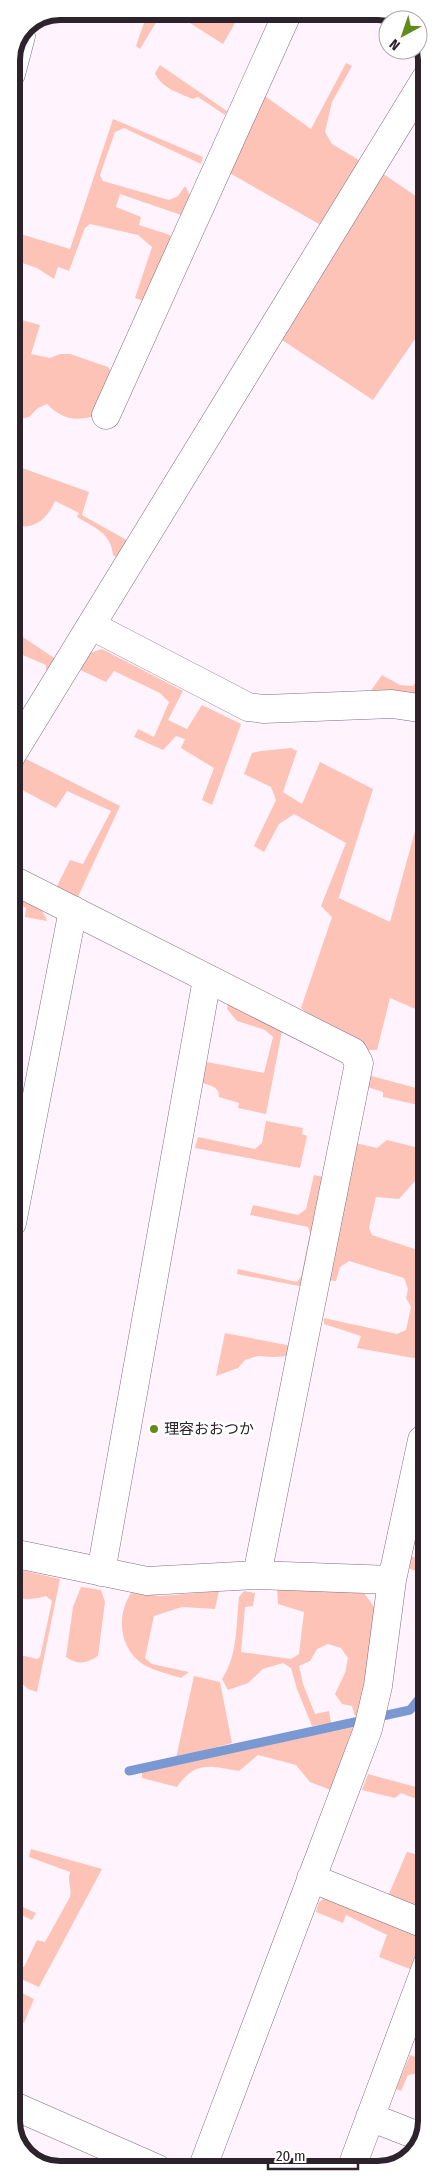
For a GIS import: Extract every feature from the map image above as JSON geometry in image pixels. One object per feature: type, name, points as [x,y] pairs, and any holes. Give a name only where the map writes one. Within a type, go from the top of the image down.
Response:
[{"type":"street","points":[[106,415],[284,20]]},
{"type":"street","points":[[20,741],[418,91]]},
{"type":"street","points":[[92,626],[248,707],[264,709],[392,704],[418,708]]},
{"type":"street","points":[[20,884],[353,1052],[359,1063],[257,1575]]},
{"type":"street","points":[[20,1182],[73,910]]},
{"type":"street","points":[[101,1572],[207,979]]},
{"type":"street","points":[[205,2161],[368,1729],[378,1686],[392,1580],[418,1459]]},
{"type":"street","points":[[20,1555],[147,1581],[257,1575],[392,1580]]},
{"type":"street","points":[[311,1878],[418,1920]]},
{"type":"street","points":[[354,2161],[418,1989]]},
{"type":"street","points":[[20,2109],[140,2161]]},
{"type":"street","points":[[370,2117],[415,2135]]},
{"type":"shaded area","points":[[145,20],[158,20],[140,49],[136,46]]},
{"type":"shaded area","points":[[185,20],[229,20],[235,23],[223,44]]},
{"type":"shaded area","points":[[346,63],[352,66],[332,102],[325,132],[332,144],[364,163],[326,228],[226,171],[262,94],[311,129]]},
{"type":"shaded area","points":[[160,65],[227,111],[225,115],[198,97],[193,99],[176,92],[162,83],[155,73]]},
{"type":"shaded area","points":[[113,119],[203,157],[201,164],[124,128],[115,132],[100,175],[103,181],[169,200],[178,196],[185,186],[191,197],[184,216],[120,194],[116,207],[141,217],[139,225],[170,235],[172,244],[144,301],[135,298],[152,247],[138,235],[90,224],[85,228],[69,271],[58,267],[54,279],[37,268],[20,262],[20,234],[70,249]]},
{"type":"shaded area","points":[[382,173],[418,198],[418,335],[373,400],[279,338]]},
{"type":"shaded area","points":[[20,319],[40,325],[31,354],[50,358],[60,354],[70,354],[108,367],[114,375],[96,416],[69,418],[58,413],[47,404],[38,408],[29,417],[20,419]]},
{"type":"shaded area","points":[[20,467],[89,492],[82,515],[130,542],[120,560],[113,555],[109,541],[101,532],[77,517],[79,513],[55,501],[43,519],[38,523],[20,526]]},
{"type":"shaded area","points":[[20,635],[60,662],[47,678],[46,665],[20,654]]},
{"type":"shaded area","points":[[102,649],[183,691],[168,720],[187,729],[202,705],[241,724],[212,805],[202,800],[214,768],[181,748],[185,739],[176,736],[163,750],[134,737],[138,729],[154,737],[169,702],[160,693],[114,671],[106,682],[76,668],[86,654]]},
{"type":"shaded area","points":[[382,675],[400,685],[413,686],[418,679],[418,695],[370,692]]},
{"type":"shaded area","points":[[291,748],[297,751],[283,792],[302,804],[320,762],[373,789],[337,903],[339,898],[390,922],[418,820],[418,1010],[390,998],[377,1050],[366,1050],[313,1018],[301,1008],[332,917],[321,906],[346,843],[294,814],[279,824],[264,852],[254,846],[276,800],[271,787],[244,774],[252,753]]},
{"type":"shaded area","points":[[22,757],[120,806],[76,901],[55,890],[70,860],[83,864],[111,811],[67,791],[56,808],[20,789],[20,760]]},
{"type":"shaded area","points":[[20,896],[38,906],[47,921],[25,917],[26,908],[20,905]]},
{"type":"shaded area","points":[[229,1001],[283,1026],[266,1114],[238,1108],[239,1103],[219,1097],[216,1089],[202,1083],[207,1062],[264,1073],[273,1037],[265,1030],[237,1021],[227,1009]]},
{"type":"shaded area","points":[[368,1075],[418,1089],[418,1105],[383,1097],[383,1092],[364,1086]]},
{"type":"shaded area","points":[[266,1121],[303,1128],[302,1134],[307,1136],[300,1168],[195,1148],[198,1137],[255,1149],[262,1143]]},
{"type":"shaded area","points":[[387,1140],[418,1148],[418,1180],[416,1180],[399,1199],[376,1197],[369,1228],[372,1235],[418,1250],[418,1359],[357,1348],[361,1336],[324,1324],[324,1318],[397,1334],[406,1330],[411,1307],[406,1298],[408,1289],[404,1278],[349,1261],[340,1267],[336,1281],[325,1280],[351,1142],[377,1148]]},
{"type":"shaded area","points":[[314,1175],[327,1178],[304,1287],[237,1274],[238,1269],[297,1282],[301,1277],[310,1233],[308,1227],[250,1215],[253,1205],[298,1215],[306,1209]]},
{"type":"shaded area","points":[[225,1333],[292,1346],[290,1356],[258,1356],[245,1360],[238,1368],[216,1376]]},
{"type":"shaded area","points":[[411,1556],[418,1559],[418,1572],[408,1568]]},
{"type":"shaded area","points":[[20,1570],[60,1579],[37,1692],[28,1689],[20,1682],[20,1655],[37,1659],[40,1657],[52,1601],[46,1596],[20,1598]]},
{"type":"shaded area","points":[[277,1585],[361,1589],[375,1608],[360,1716],[355,1716],[352,1706],[342,1704],[335,1694],[345,1673],[348,1658],[341,1648],[328,1644],[317,1649],[310,1661],[299,1666],[303,1684],[315,1714],[329,1711],[331,1723],[312,1726],[297,1689],[291,1668],[283,1663],[263,1669],[248,1683],[228,1690],[222,1679],[234,1650],[239,1597],[244,1591],[255,1593],[253,1606],[245,1607],[241,1652],[291,1659],[299,1654],[304,1612],[278,1604]]},
{"type":"shaded area","points":[[81,1587],[101,1590],[105,1602],[98,1656],[82,1663],[66,1657],[73,1607]]},
{"type":"shaded area","points":[[219,1591],[215,1609],[182,1607],[154,1616],[145,1658],[152,1664],[189,1672],[181,1678],[144,1665],[129,1650],[122,1632],[122,1622],[126,1602],[131,1593],[162,1596]]},
{"type":"shaded area","points":[[194,1676],[220,1682],[232,1743],[176,1758]]},
{"type":"shaded area","points":[[359,1726],[333,1791],[310,1782],[296,1765],[258,1755],[239,1771],[212,1767],[197,1769],[184,1778],[177,1787],[142,1778],[142,1771]]},
{"type":"shaded area","points":[[368,1774],[418,1788],[418,1800],[401,1793],[395,1798],[362,1790]]},
{"type":"shaded area","points":[[31,1849],[102,1869],[39,1987],[20,1979],[20,1966],[24,1967],[37,1940],[45,1942],[70,1897],[70,1872],[29,1857]]},
{"type":"shaded area","points":[[407,1852],[418,1855],[418,1908],[388,1896]]},
{"type":"shaded area","points":[[326,1897],[418,1934],[418,1961],[415,1971],[379,1957],[387,1935],[346,1915],[343,1923],[316,1912],[319,1902]]},
{"type":"shaded area","points":[[20,1906],[36,1913],[32,1920],[20,1915]]},
{"type":"shaded area","points":[[20,1992],[34,1999],[24,2023],[20,2021]]},
{"type":"shaded area","points":[[410,2055],[418,2058],[418,2073],[408,2075],[401,2091],[396,2089]]},
{"type":"waterway","points":[[129,1771],[410,1710],[418,1700]]},
{"type":"place","name":"理容おおつか","points":[[154,1429]]}]
